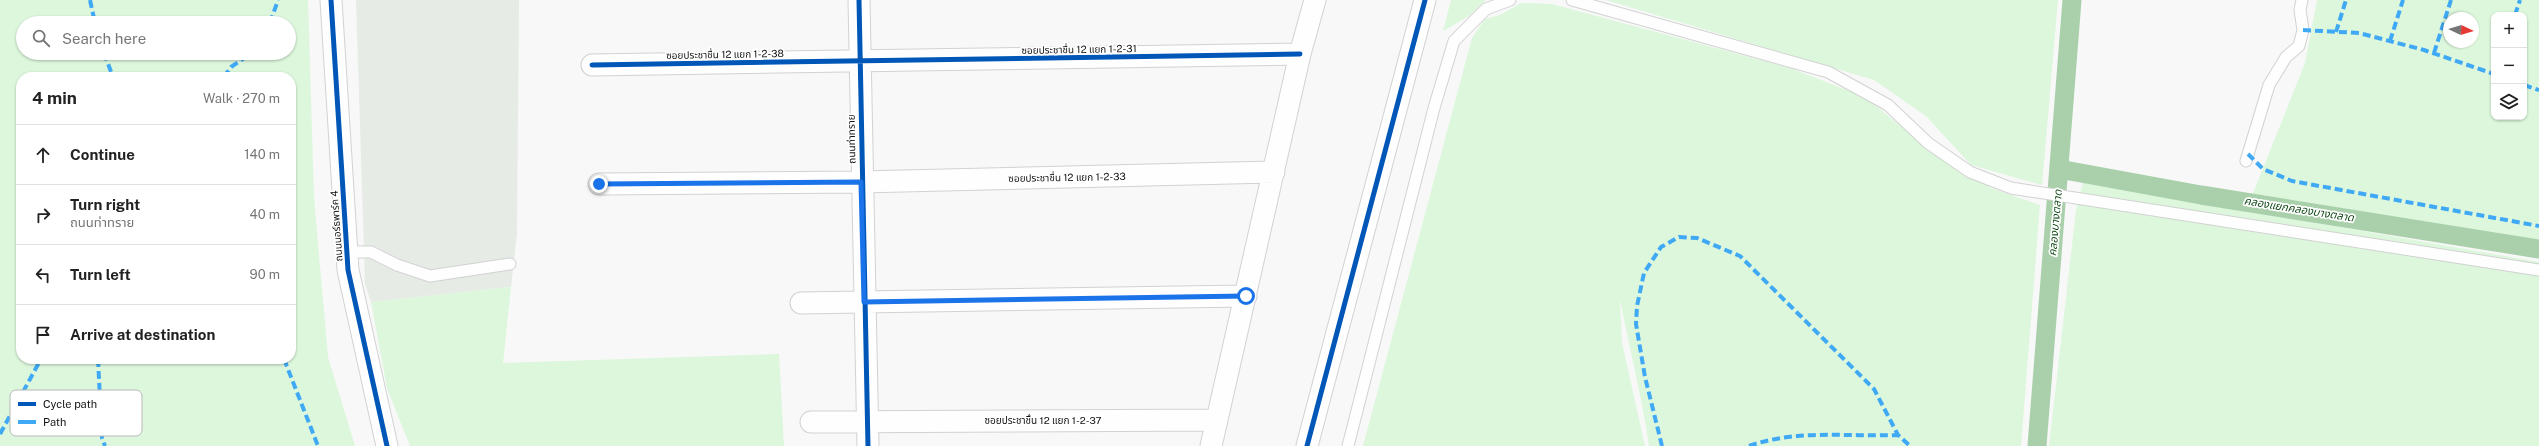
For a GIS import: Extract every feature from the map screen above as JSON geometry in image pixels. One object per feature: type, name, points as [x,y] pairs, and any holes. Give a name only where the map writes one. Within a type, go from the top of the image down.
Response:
[{"type":"street","name":"ถนนนอร์ธพาร์ค 4","points":[[330,0],[348,270],[387,446]]},
{"type":"street","name":"ถนนท่าทราย","points":[[859,0],[861,182],[868,446]]},
{"type":"street","points":[[1211,446],[1300,54],[1315,0]]},
{"type":"street","points":[[1307,446],[1425,0]]},
{"type":"street","name":"ซอยประชาชื่น 12 แยก 1-2-31","points":[[859,61],[1300,54]]},
{"type":"street","name":"ซอยประชาชื่น 12 แยก 1-2-38","points":[[592,65],[859,61]]},
{"type":"street","name":"ซอยประชาชื่น 12 แยก 1-2-33","points":[[599,184],[861,182],[1274,172]]},
{"type":"street","points":[[800,303],[1246,296]]},
{"type":"street","name":"ซอยประชาชื่น 12 แยก 1-2-37","points":[[811,422],[1217,420]]},
{"type":"lane","points":[[1348,446],[1434,108],[1454,41],[1486,9],[1510,0]]},
{"type":"lane","points":[[1572,0],[1828,72],[1888,105],[1928,143],[1970,172],[2011,188],[2041,194],[2539,270]]},
{"type":"lane","points":[[2246,161],[2269,85],[2286,57],[2299,46],[2303,30],[2300,10],[2302,0]]},
{"type":"lane","points":[[347,252],[371,252],[397,266],[430,276],[510,264]]},
{"type":"shaded area","points":[[356,0],[519,0],[517,233],[511,287],[371,302],[365,284]]},
{"type":"green space","points":[[0,0],[308,0],[314,198],[328,357],[355,446],[0,446]]},
{"type":"green space","points":[[1451,0],[1486,0],[1469,16],[1443,31]]},
{"type":"green space","points":[[1606,0],[2058,0],[2042,185],[1971,165],[1926,116],[1874,80]]},
{"type":"green space","points":[[2317,0],[2539,0],[2539,243],[2252,196],[2305,63]]},
{"type":"green space","points":[[1521,3],[1552,4],[1790,68],[1865,97],[1904,129],[1991,188],[2040,205],[2021,446],[1649,446],[1643,409],[1620,299],[1622,343],[1645,446],[1363,446],[1472,38],[1485,19],[1500,15]]},
{"type":"green space","points":[[2083,182],[2539,262],[2539,446],[2049,446],[2076,210]]},
{"type":"green space","points":[[511,287],[503,363],[779,354],[784,446],[410,446],[387,388],[371,302]]},
{"type":"waterway","name":"คลองบางตลาด","points":[[2037,446],[2072,0]]},
{"type":"waterway","name":"คลองแยกคลองบางตลาด","points":[[2059,169],[2201,195],[2539,249]]},
{"type":"marked path","points":[[90,0],[93,16]]},
{"type":"marked path","points":[[272,16],[278,0]]},
{"type":"marked path","points":[[2336,32],[2346,0]]},
{"type":"marked path","points":[[2390,41],[2403,0]]},
{"type":"marked path","points":[[2434,53],[2451,0]]},
{"type":"marked path","points":[[2516,12],[2520,0]]},
{"type":"marked path","points":[[2303,30],[2359,33],[2424,50],[2491,73]]},
{"type":"marked path","points":[[107,60],[111,72]]},
{"type":"marked path","points":[[228,72],[231,67],[242,60]]},
{"type":"marked path","points":[[2527,86],[2539,90]]},
{"type":"marked path","points":[[2248,154],[2263,169],[2292,181],[2539,226]]},
{"type":"marked path","points":[[1662,446],[1645,377],[1636,324],[1637,306],[1644,273],[1661,247],[1679,237],[1697,238],[1740,256],[1874,389],[1898,435],[1910,446]]},
{"type":"marked path","points":[[24,390],[38,364]]},
{"type":"marked path","points":[[98,364],[100,390]]},
{"type":"marked path","points":[[286,364],[318,446]]},
{"type":"marked path","points":[[0,434],[10,416]]},
{"type":"marked path","points":[[1749,446],[1786,437],[1823,435],[1898,435]]},
{"type":"marked path","points":[[102,436],[105,446]]},
{"type":"cycle path","points":[[331,0],[348,270],[387,446]]},
{"type":"cycle path","points":[[859,0],[868,446]]},
{"type":"cycle path","points":[[1307,446],[1425,0]]},
{"type":"cycle path","points":[[592,65],[1300,54]]},
{"type":"route","points":[[599,184],[861,182],[864,302],[1246,296]]}]
